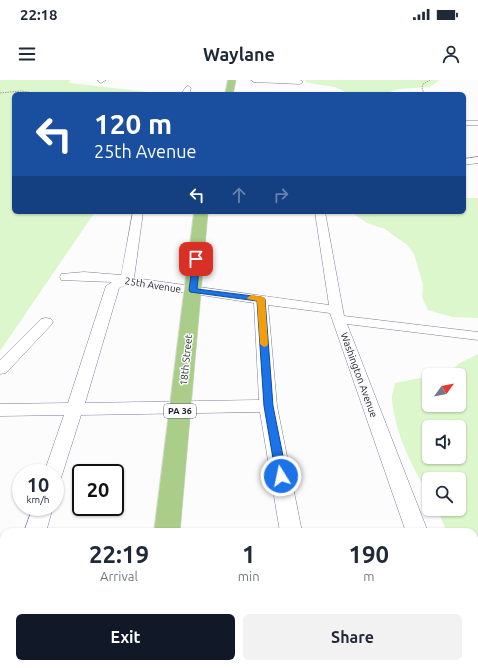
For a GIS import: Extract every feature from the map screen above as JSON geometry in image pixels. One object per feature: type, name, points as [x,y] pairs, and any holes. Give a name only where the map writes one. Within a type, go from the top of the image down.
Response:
[{"type":"main road","points":[[229,92],[232,80]]},
{"type":"main road","name":"18th Street","points":[[167,528],[201,214]]},
{"type":"street","points":[[254,80],[301,83]]},
{"type":"street","points":[[466,122],[478,123]]},
{"type":"street","points":[[466,162],[478,160]]},
{"type":"street","points":[[57,464],[113,286],[127,280],[138,214]]},
{"type":"street","name":"Washington Avenue","points":[[320,214],[337,315],[416,528]]},
{"type":"street","name":"25th Avenue","points":[[66,277],[75,276],[127,280],[261,299],[337,315],[478,336]]},
{"type":"street","points":[[261,299],[268,406],[290,528]]},
{"type":"street","points":[[0,369],[46,322]]},
{"type":"street","points":[[0,410],[181,406],[268,406]]},
{"type":"street","points":[[36,528],[40,516]]},
{"type":"path","points":[[423,92],[423,84],[430,80]]},
{"type":"path","points":[[0,93],[21,91],[27,92]]},
{"type":"green space","points":[[0,80],[70,80],[69,83],[148,92],[12,92],[12,214],[94,214],[0,351]]},
{"type":"green space","points":[[305,80],[440,80],[429,87],[399,89],[389,92],[344,92],[338,88],[306,82]]},
{"type":"green space","points":[[466,198],[478,198],[478,318],[452,317],[428,310],[422,297],[423,285],[414,254],[407,245],[385,229],[367,223],[354,214],[466,214]]},
{"type":"green space","points":[[478,354],[478,528],[445,528],[440,516],[466,516],[466,472],[422,472],[422,482],[411,462],[401,438],[394,414],[392,399],[395,383],[422,378],[422,412],[466,412],[466,368],[455,368],[458,364]]},
{"type":"slow traffic","points":[[251,298],[261,299],[264,344]]},
{"type":"route","points":[[196,259],[193,290],[261,299],[268,406],[281,476]]}]
